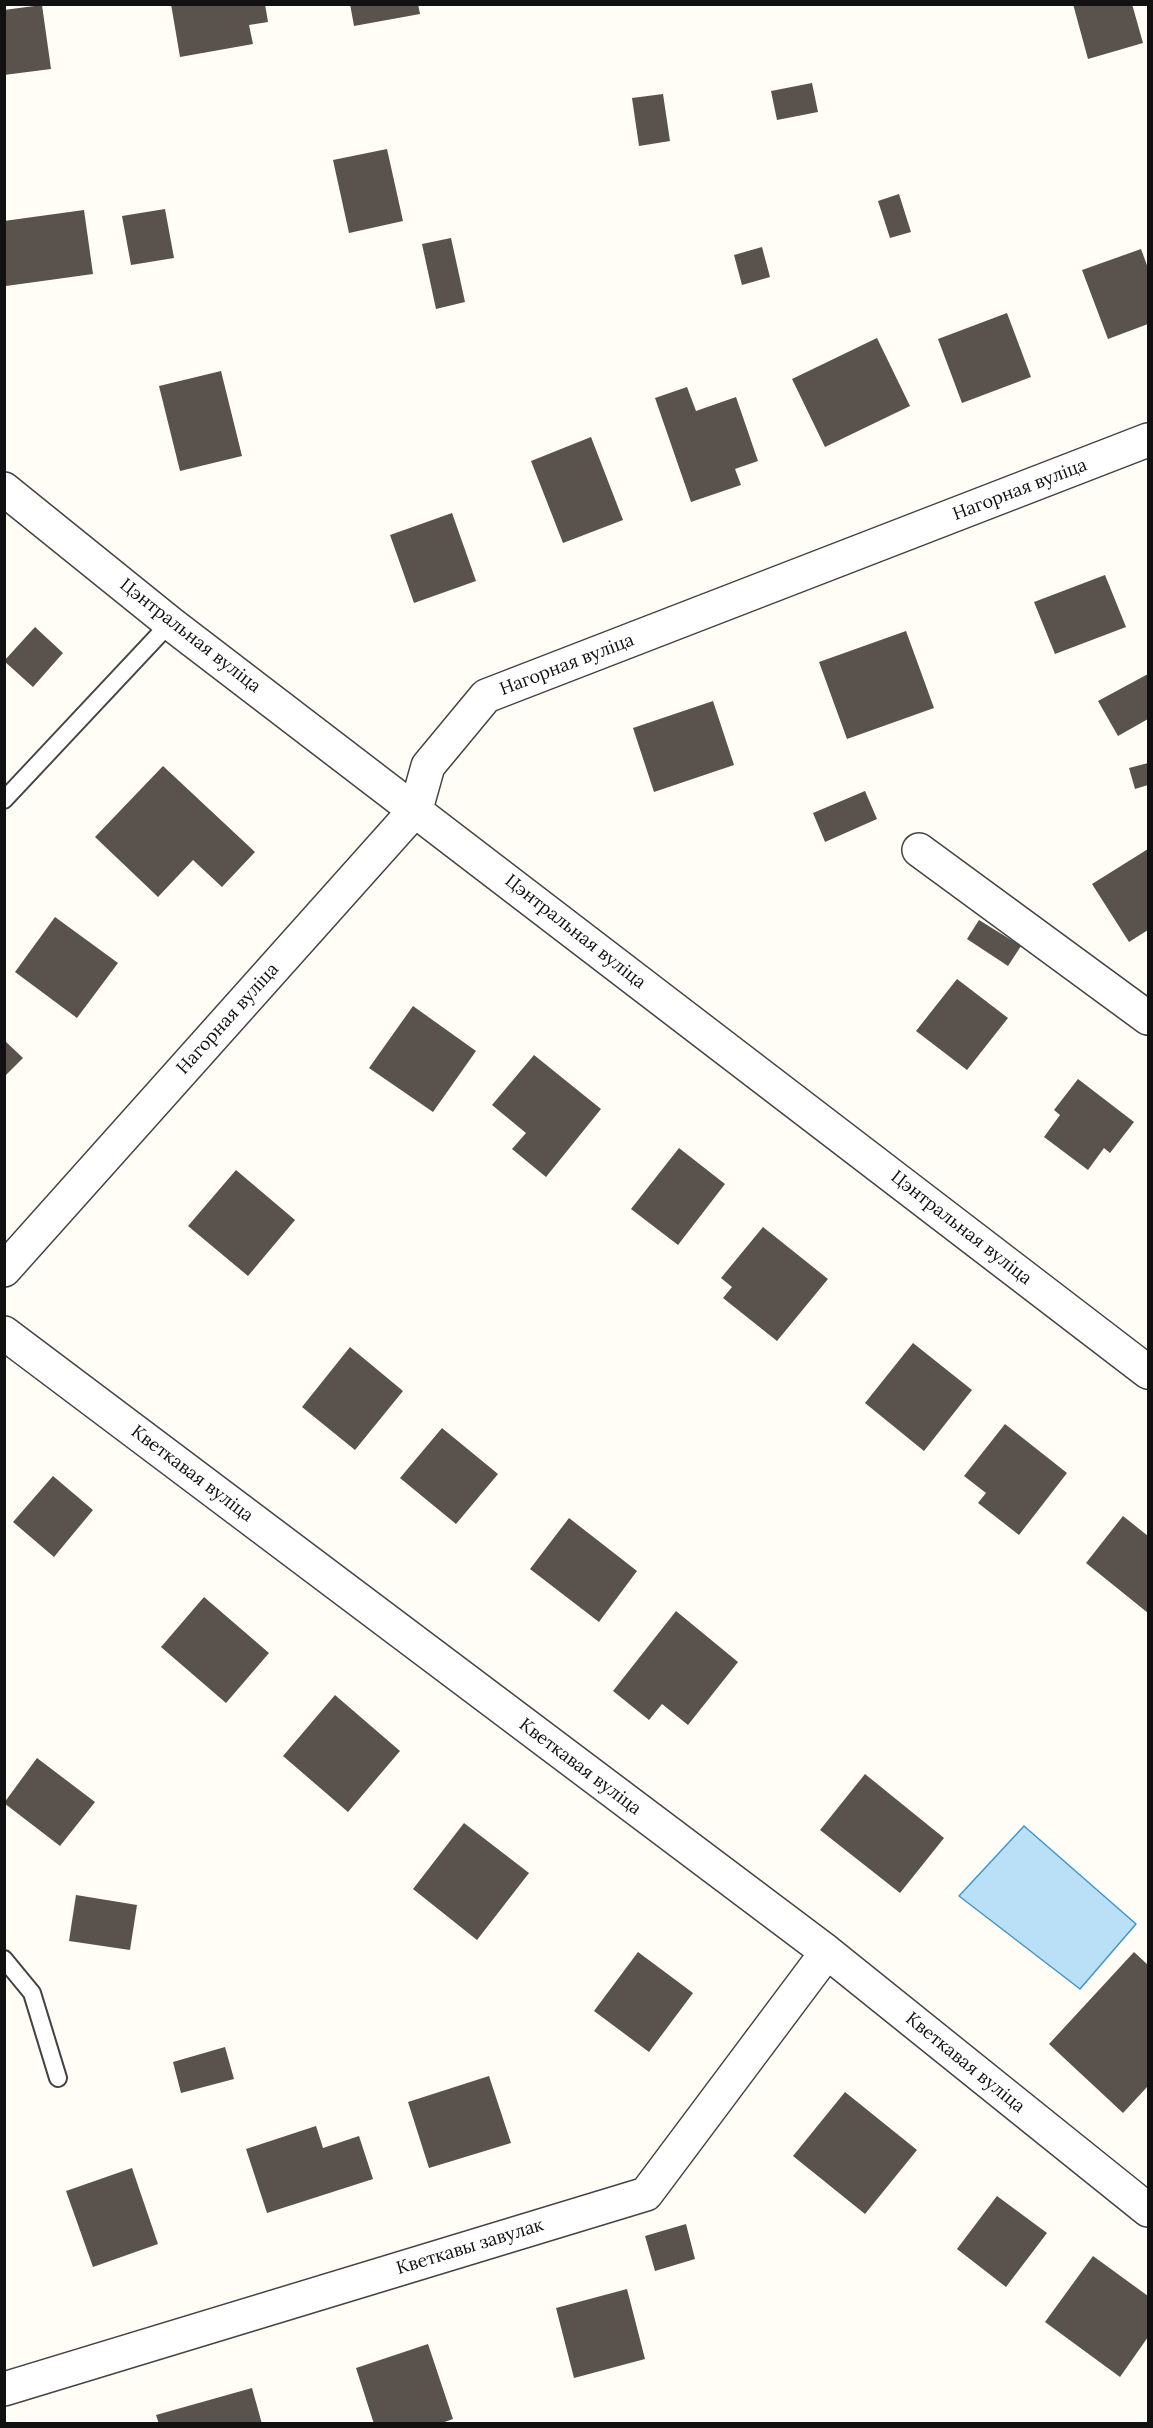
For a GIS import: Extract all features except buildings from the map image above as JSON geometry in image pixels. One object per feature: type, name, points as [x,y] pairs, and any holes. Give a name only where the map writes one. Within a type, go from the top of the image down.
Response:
[{"type":"street","name":"Нагорная вуліца","points":[[4,1270],[416,809],[428,766],[486,696],[1149,440]]},
{"type":"street","name":"Цэнтральная вуліца","points":[[4,489],[170,623],[1149,1372]]},
{"type":"street","points":[[919,850],[1149,1018]]},
{"type":"street","name":"Кветкавая вуліца","points":[[4,1333],[827,1952],[1149,2210]]},
{"type":"street","name":"Кветкавы завулак","points":[[4,2389],[646,2194],[827,1952]]},
{"type":"lane","points":[[4,800],[170,623]]},
{"type":"lane","points":[[4,1959],[32,1993],[58,2078]]},
{"type":"water","points":[[1024,1826],[1136,1924],[1080,1989],[959,1896]]}]
